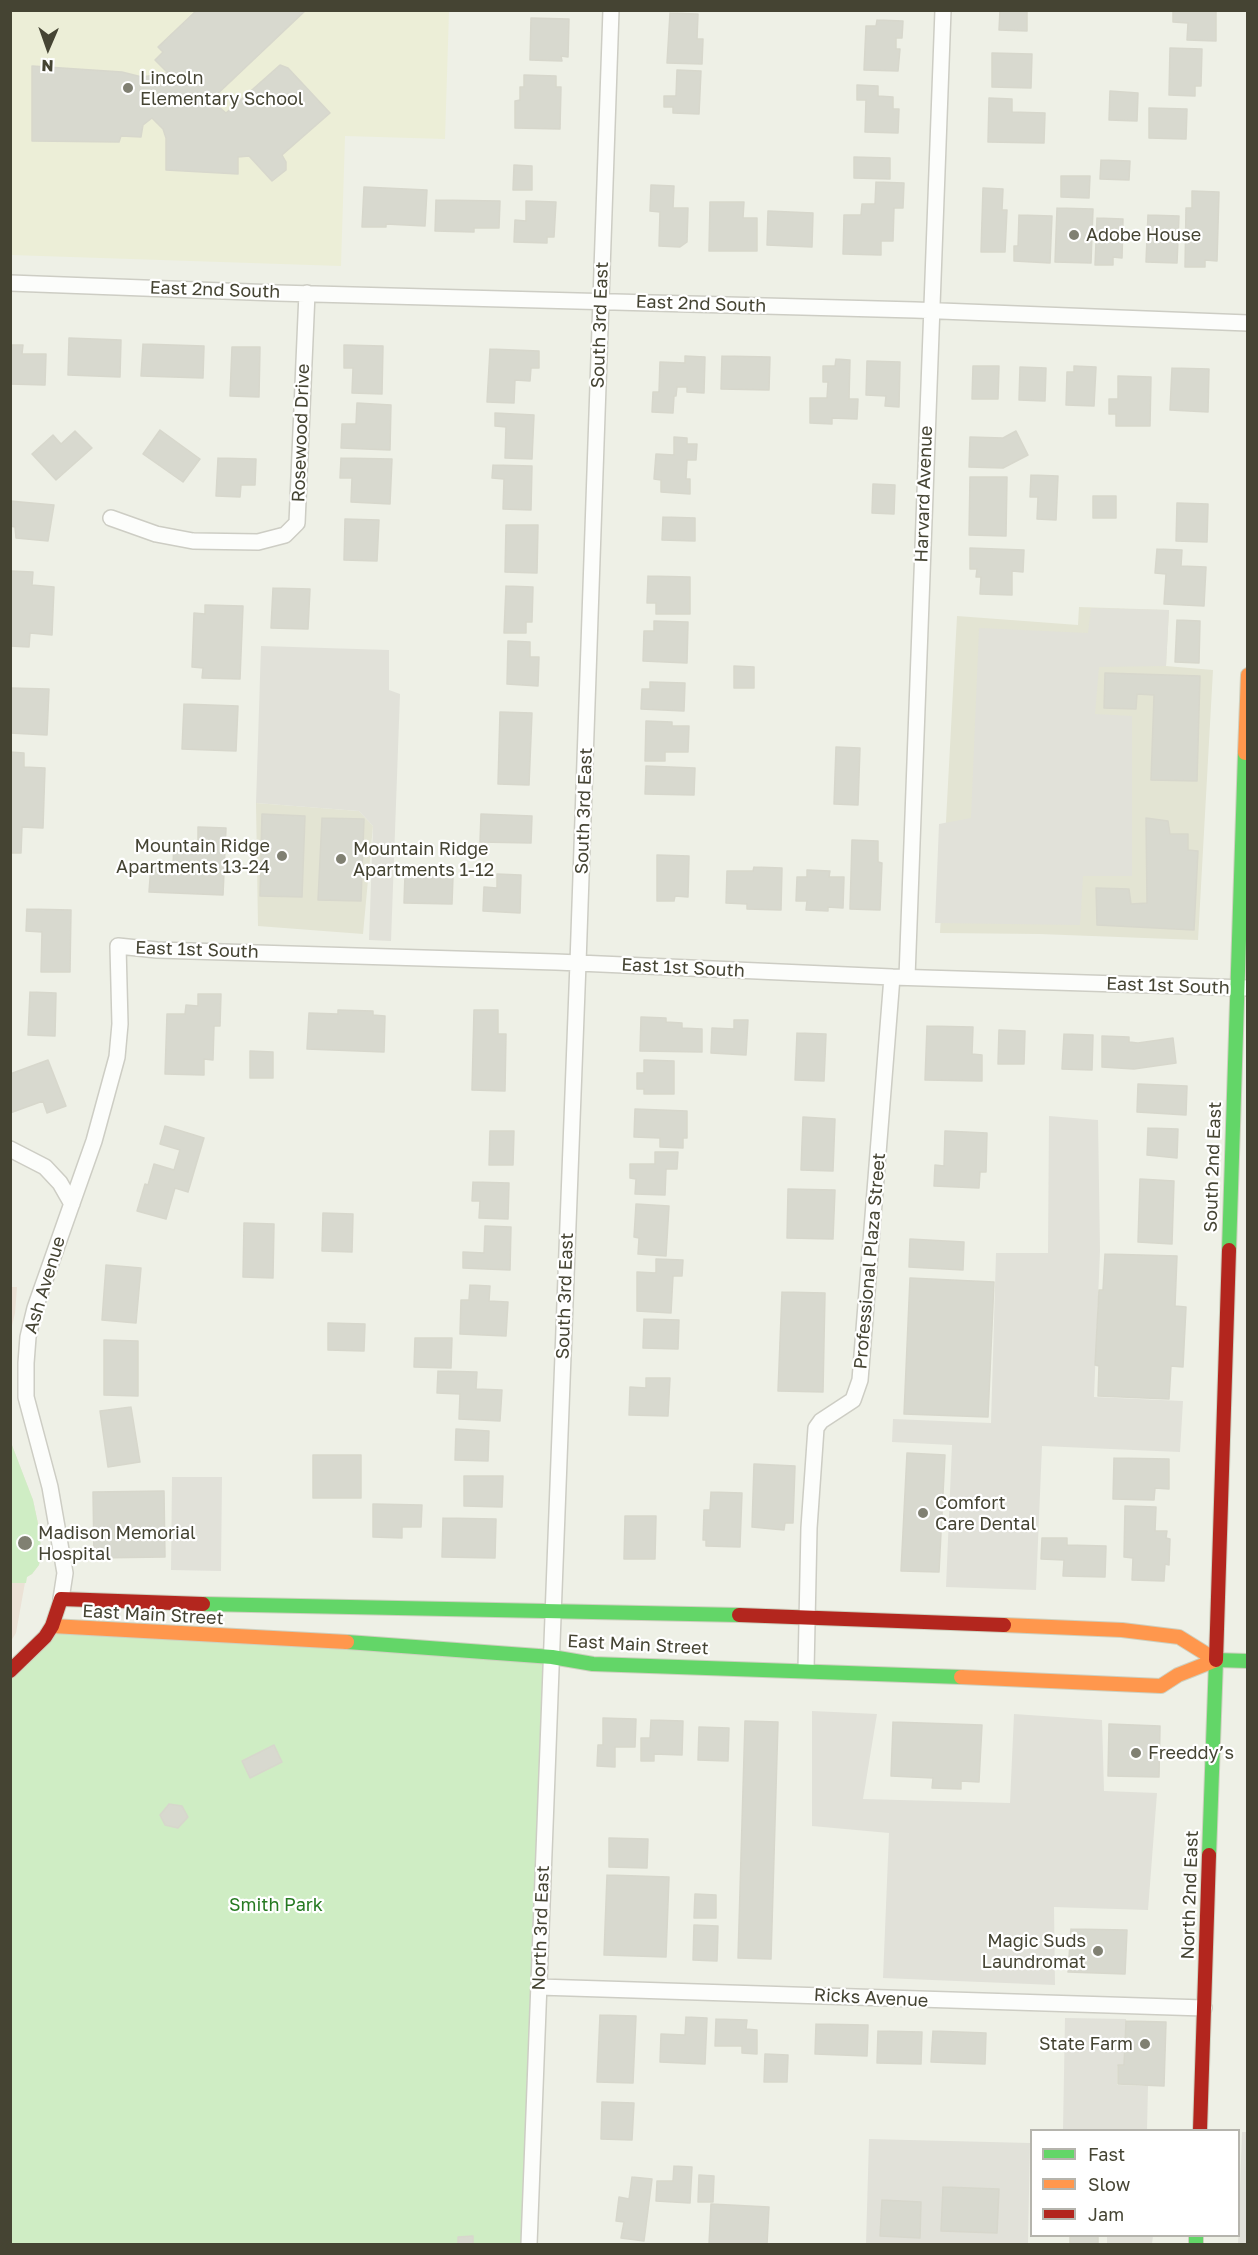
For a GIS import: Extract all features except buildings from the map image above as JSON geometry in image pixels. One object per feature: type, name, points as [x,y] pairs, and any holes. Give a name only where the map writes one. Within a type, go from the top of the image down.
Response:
[{"type":"street","name":"South 3rd East","points":[[553,1611],[611,10]]},
{"type":"street","name":"Harvard Avenue","points":[[899,977],[932,311],[943,10]]},
{"type":"street","name":"East 2nd South","points":[[10,283],[1248,323]]},
{"type":"street","name":"Rosewood Drive","points":[[111,518],[156,534],[193,541],[258,542],[285,535],[297,523],[307,293]]},
{"type":"street","name":"South 2nd East","points":[[1216,1660],[1242,988],[1248,675]]},
{"type":"street","name":"East 1st South","points":[[118,946],[169,951],[578,963],[899,977],[1242,988]]},
{"type":"street","name":"Ash Avenue","points":[[52,1626],[61,1599],[65,1572],[50,1487],[26,1397],[28,1337],[35,1308],[94,1141],[117,1057],[120,1024],[118,946]]},
{"type":"street","name":"Professional Plaza Street","points":[[806,1670],[809,1528],[816,1428],[821,1421],[853,1400],[860,1380],[899,977]]},
{"type":"street","points":[[10,1149],[45,1167],[60,1183],[72,1203]]},
{"type":"street","name":"East Main Street","points":[[61,1599],[265,1607],[807,1617],[1122,1630],[1179,1637],[1216,1660]]},
{"type":"street","name":"North 3rd East","points":[[529,2244],[553,1611]]},
{"type":"street","points":[[10,1671],[45,1637],[52,1626]]},
{"type":"street","name":"East Main Street","points":[[52,1626],[174,1635],[395,1644],[552,1657],[593,1664],[806,1670],[1161,1686],[1178,1675],[1216,1660],[1248,1662]]},
{"type":"street","name":"North 2nd East","points":[[1200,2129],[1216,1660]]},
{"type":"street","name":"Ricks Avenue","points":[[539,1987],[1204,2008]]},
{"type":"shaded area","points":[[11,11],[449,11],[445,139],[345,136],[341,266],[11,255]]},
{"type":"shaded area","points":[[1079,607],[1169,610],[1166,666],[1213,670],[1198,940],[940,933],[957,616],[1078,625]]},
{"type":"shaded area","points":[[1091,608],[1169,610],[1166,666],[1099,667],[1095,714],[1132,716],[1132,876],[1083,876],[1080,925],[935,923],[939,824],[971,818],[979,628],[1088,633]]},
{"type":"shaded area","points":[[261,646],[389,650],[389,690],[400,694],[391,941],[369,940],[373,826],[359,811],[256,803]]},
{"type":"shaded area","points":[[256,803],[359,811],[373,826],[363,934],[258,926]]},
{"type":"shaded area","points":[[1049,1116],[1098,1120],[1100,1251],[1094,1397],[1183,1401],[1180,1452],[1042,1446],[1036,1590],[946,1587],[952,1445],[892,1442],[893,1419],[991,1423],[996,1253],[1048,1253]]},
{"type":"shaded area","points":[[11,1287],[17,1287],[11,1330]]},
{"type":"shaded area","name":"Madison Memorial Hospital","points":[[10,1440],[33,1500],[40,1533],[41,1554],[39,1565],[32,1574],[26,1577],[16,1633],[11,1641]]},
{"type":"shaded area","points":[[172,1477],[222,1477],[221,1571],[171,1570]]},
{"type":"shaded area","points":[[812,1711],[877,1714],[863,1799],[1010,1803],[1014,1714],[1102,1720],[1104,1791],[1157,1793],[1148,1910],[1054,1907],[1055,1985],[883,1978],[889,1833],[812,1826]]},
{"type":"shaded area","points":[[1065,2018],[1126,2019],[1125,2066],[1117,2066],[1117,2085],[1148,2086],[1147,2129],[1063,2129]]},
{"type":"shaded area","points":[[1242,2132],[1247,2132],[1247,2244],[1238,2244]]},
{"type":"shaded area","points":[[869,2139],[1030,2143],[1028,2244],[866,2244]]},
{"type":"shaded area","points":[[1107,2237],[1153,2237],[1152,2244],[1107,2244]]},
{"type":"green space","name":"Madison Memorial Hospital","points":[[10,1440],[33,1500],[40,1533],[39,1565],[27,1577],[26,1583],[11,1583]]},
{"type":"green space","name":"Smith Park","points":[[59,1632],[552,1657],[530,2244],[11,2244],[10,1671]]},
{"type":"traffic: fast","points":[[1229,1250],[1245,753]]},
{"type":"traffic: fast","points":[[203,1604],[739,1615]]},
{"type":"traffic: fast","points":[[347,1642],[552,1657],[593,1664],[961,1677]]},
{"type":"traffic: fast","points":[[1209,1855],[1216,1660],[1248,1661]]},
{"type":"traffic: fast","points":[[1196,2237],[1196,2244]]},
{"type":"traffic: slow","points":[[1245,753],[1248,675]]},
{"type":"traffic: slow","points":[[1004,1625],[1122,1630],[1179,1637],[1216,1660]]},
{"type":"traffic: slow","points":[[52,1626],[347,1642]]},
{"type":"traffic: slow","points":[[961,1677],[1161,1686],[1178,1675],[1216,1660]]},
{"type":"traffic: jam","points":[[1216,1660],[1229,1250]]},
{"type":"traffic: jam","points":[[10,1671],[45,1637],[52,1626],[61,1599],[203,1604]]},
{"type":"traffic: jam","points":[[739,1615],[1004,1625]]},
{"type":"traffic: jam","points":[[1200,2129],[1209,1855]]},
{"type":"place","name":"Lincoln Elementary School","points":[[128,88]]},
{"type":"place","name":"Adobe House","points":[[1074,235]]},
{"type":"place","name":"Mountain Ridge Apartments 13-24","points":[[282,856]]},
{"type":"place","name":"Mountain Ridge Apartments 1-12","points":[[341,859]]},
{"type":"place","name":"Comfort Care Dental","points":[[923,1513]]},
{"type":"place","name":"Madison Memorial Hospital","points":[[25,1543]]},
{"type":"place","name":"Freeddy’s","points":[[1136,1753]]},
{"type":"place","name":"Magic Suds Laundromat","points":[[1098,1951]]},
{"type":"place","name":"State Farm","points":[[1145,2044]]}]
